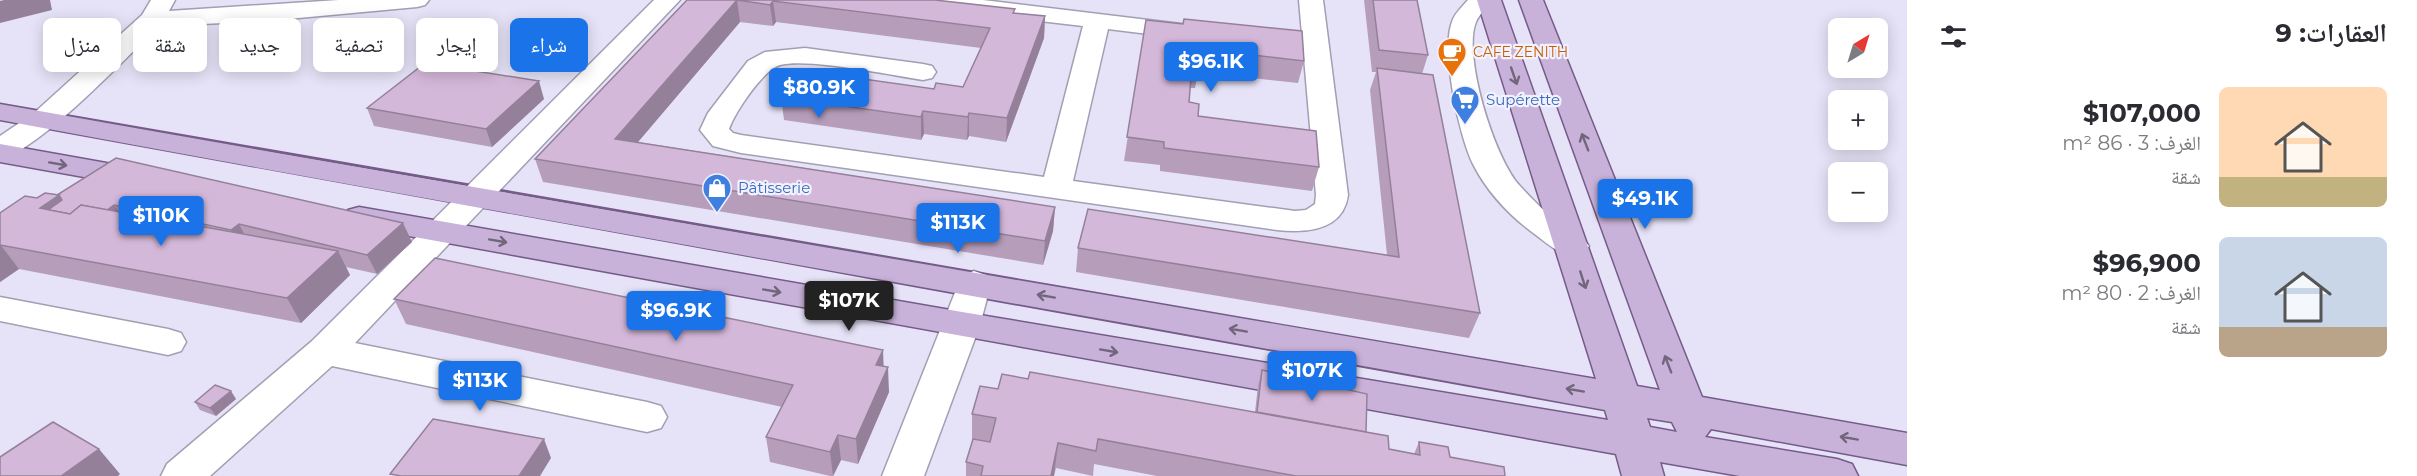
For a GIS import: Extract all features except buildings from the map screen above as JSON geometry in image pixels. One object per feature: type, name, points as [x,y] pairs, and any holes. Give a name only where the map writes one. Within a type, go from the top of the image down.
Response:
[{"type":"main road","points":[[1489,0],[1622,399],[1643,476]]},
{"type":"main road","points":[[1531,0],[1685,409],[1711,465]]},
{"type":"main road","points":[[0,112],[475,199],[974,283],[1907,448]]},
{"type":"main road","points":[[0,152],[175,184]]},
{"type":"main road","points":[[327,211],[1632,442],[1711,465],[1836,476]]},
{"type":"street","points":[[0,152],[44,119],[158,9],[266,14],[417,0]]},
{"type":"street","points":[[182,476],[325,351],[444,232],[668,0]]},
{"type":"street","points":[[920,0],[1213,34]]},
{"type":"street","points":[[923,72],[805,57],[774,58],[757,67],[718,119],[714,130],[717,135],[731,142],[1296,222],[1312,220],[1325,214],[1332,205],[1332,195],[1306,45],[1311,0]]},
{"type":"street","points":[[1481,0],[1464,21],[1460,55],[1479,140],[1488,165],[1506,191],[1534,218],[1572,246]]},
{"type":"street","points":[[1056,189],[1097,21]]},
{"type":"street","points":[[903,476],[962,325],[974,283]]},
{"type":"street","points":[[0,309],[168,342]]},
{"type":"street","points":[[325,351],[647,417]]},
{"type":"place","name":"CAFE ZENITH","points":[[1452,78]]},
{"type":"place","name":"Supérette","points":[[1465,126]]},
{"type":"place","name":"Pâtisserie","points":[[717,214]]}]
